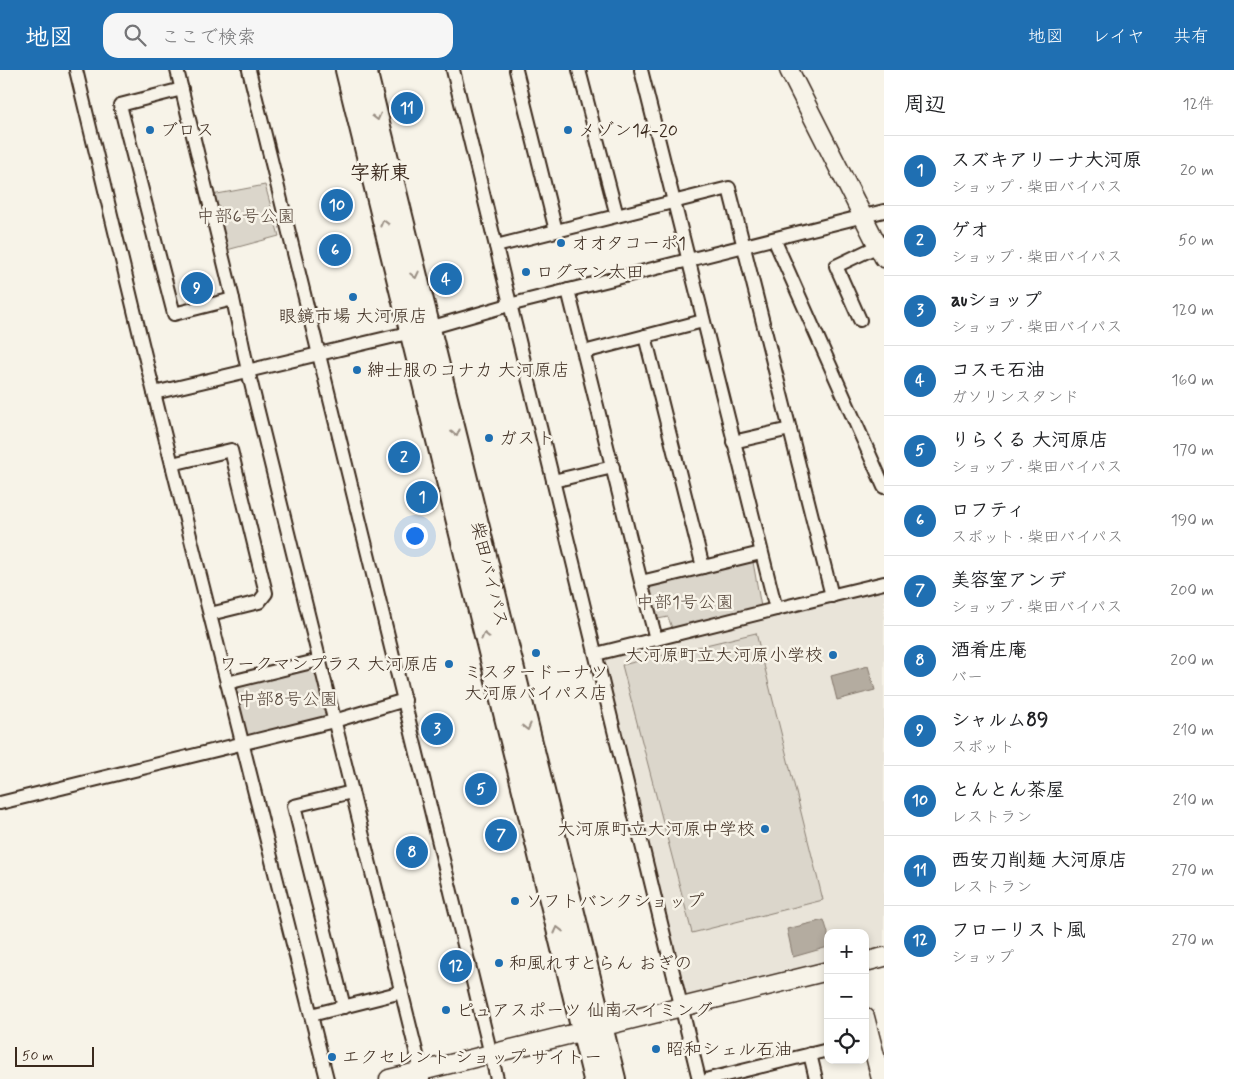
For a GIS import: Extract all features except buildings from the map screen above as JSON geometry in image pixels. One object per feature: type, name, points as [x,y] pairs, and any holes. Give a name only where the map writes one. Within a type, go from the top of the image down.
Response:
[{"type":"highway","name":"柴田バイパス","points":[[347,70],[420,330],[592,1028],[614,1079]]},
{"type":"highway","name":"柴田バイパス","points":[[365,70],[420,330]]},
{"type":"highway","name":"柴田バイパス","points":[[592,1028],[595,1079]]},
{"type":"street","points":[[76,70],[154,394],[327,1079]]},
{"type":"street","points":[[177,70],[233,299],[248,371],[422,1075]]},
{"type":"street","points":[[249,70],[497,1079]]},
{"type":"street","points":[[453,70],[699,1079]]},
{"type":"street","points":[[516,70],[556,231]]},
{"type":"street","points":[[579,70],[617,216]]},
{"type":"street","points":[[640,70],[776,609]]},
{"type":"street","points":[[789,70],[881,252],[836,266],[860,320]]},
{"type":"street","points":[[182,89],[120,105],[174,314],[233,299]]},
{"type":"street","points":[[496,246],[729,188],[832,596]]},
{"type":"street","points":[[154,394],[420,330],[509,305],[884,211]]},
{"type":"street","points":[[774,239],[884,487]]},
{"type":"street","points":[[568,290],[656,639]]},
{"type":"street","points":[[584,352],[703,321]]},
{"type":"street","points":[[645,336],[703,567]]},
{"type":"street","points":[[733,442],[790,428]]},
{"type":"street","points":[[172,464],[231,450],[266,593],[259,602],[210,614]]},
{"type":"street","points":[[553,481],[612,467]]},
{"type":"street","points":[[641,582],[761,553]]},
{"type":"street","points":[[596,654],[884,583]]},
{"type":"street","points":[[227,683],[320,660]]},
{"type":"street","points":[[0,803],[334,721],[405,700]]},
{"type":"street","points":[[344,1007],[294,806],[352,792]]},
{"type":"street","points":[[869,961],[884,957]]},
{"type":"street","points":[[389,1079],[422,1075],[592,1028],[824,972]]},
{"type":"street","points":[[311,1015],[402,992]]},
{"type":"street","points":[[869,1043],[881,1079]]},
{"type":"street","points":[[709,1079],[759,1073],[810,1054],[824,1051]]},
{"type":"street","points":[[810,1054],[816,1079]]},
{"type":"shaded area","name":"大河原町立大河原中学校","points":[[884,586],[884,948],[869,952],[869,929],[824,929],[824,963],[687,997],[602,658]]},
{"type":"shaded area","points":[[868,666],[875,690],[837,700],[831,676]]},
{"type":"shaded area","points":[[824,920],[827,929],[824,929],[824,948],[793,957],[787,929]]},
{"type":"green space","name":"中部6号公園","points":[[265,185],[279,236],[227,250],[212,195]]},
{"type":"green space","name":"中部1号公園","points":[[753,562],[761,607],[672,628],[668,617],[658,619],[647,587]]},
{"type":"green space","points":[[756,633],[823,900],[692,933],[622,665]]},
{"type":"green space","name":"中部8号公園","points":[[313,666],[316,669],[327,714],[325,717],[249,735],[245,732],[234,690],[236,686]]},
{"type":"place","name":"西安刀削麺 大河原店","points":[[407,108]]},
{"type":"place","name":"ブロス","points":[[150,130]]},
{"type":"place","name":"メゾン14-20","points":[[568,130]]},
{"type":"place","name":"とんとん茶屋","points":[[337,205]]},
{"type":"place","name":"オオタコーポ1","points":[[561,243]]},
{"type":"place","name":"ロフティ","points":[[335,250]]},
{"type":"place","name":"ログマン太田","points":[[526,272]]},
{"type":"place","name":"コスモ石油","points":[[446,279]]},
{"type":"place","name":"シャルム89","points":[[197,288]]},
{"type":"place","name":"眼鏡市場 大河原店","points":[[353,297]]},
{"type":"place","name":"紳士服のコナカ 大河原店","points":[[357,370]]},
{"type":"place","name":"ガスト","points":[[489,438]]},
{"type":"place","name":"ゲオ","points":[[404,457]]},
{"type":"place","name":"スズキアリーナ大河原","points":[[422,497]]},
{"type":"place","name":"ミスタードーナツ 大河原バイパス店","points":[[536,653]]},
{"type":"place","name":"大河原町立大河原小学校","points":[[833,655]]},
{"type":"place","name":"ワークマンプラス 大河原店","points":[[449,664]]},
{"type":"place","name":"auショップ","points":[[437,729]]},
{"type":"place","name":"りらくる 大河原店","points":[[481,789]]},
{"type":"place","name":"大河原町立大河原中学校","points":[[765,829]]},
{"type":"place","name":"美容室アンデ","points":[[501,835]]},
{"type":"place","name":"酒肴庄庵","points":[[412,852]]},
{"type":"place","name":"ソフトバンクショップ","points":[[515,901]]},
{"type":"place","name":"和風れすとらん おぎの","points":[[499,963]]},
{"type":"place","name":"フローリスト風","points":[[456,966]]},
{"type":"place","name":"ピュアスポーツ 仙南スイミング","points":[[446,1010]]},
{"type":"place","name":"昭和シェル石油","points":[[656,1049]]},
{"type":"place","name":"エクセレント ショップ サイトー","points":[[332,1057]]},
{"type":"district","name":"字新東","points":[[380,172]]}]
